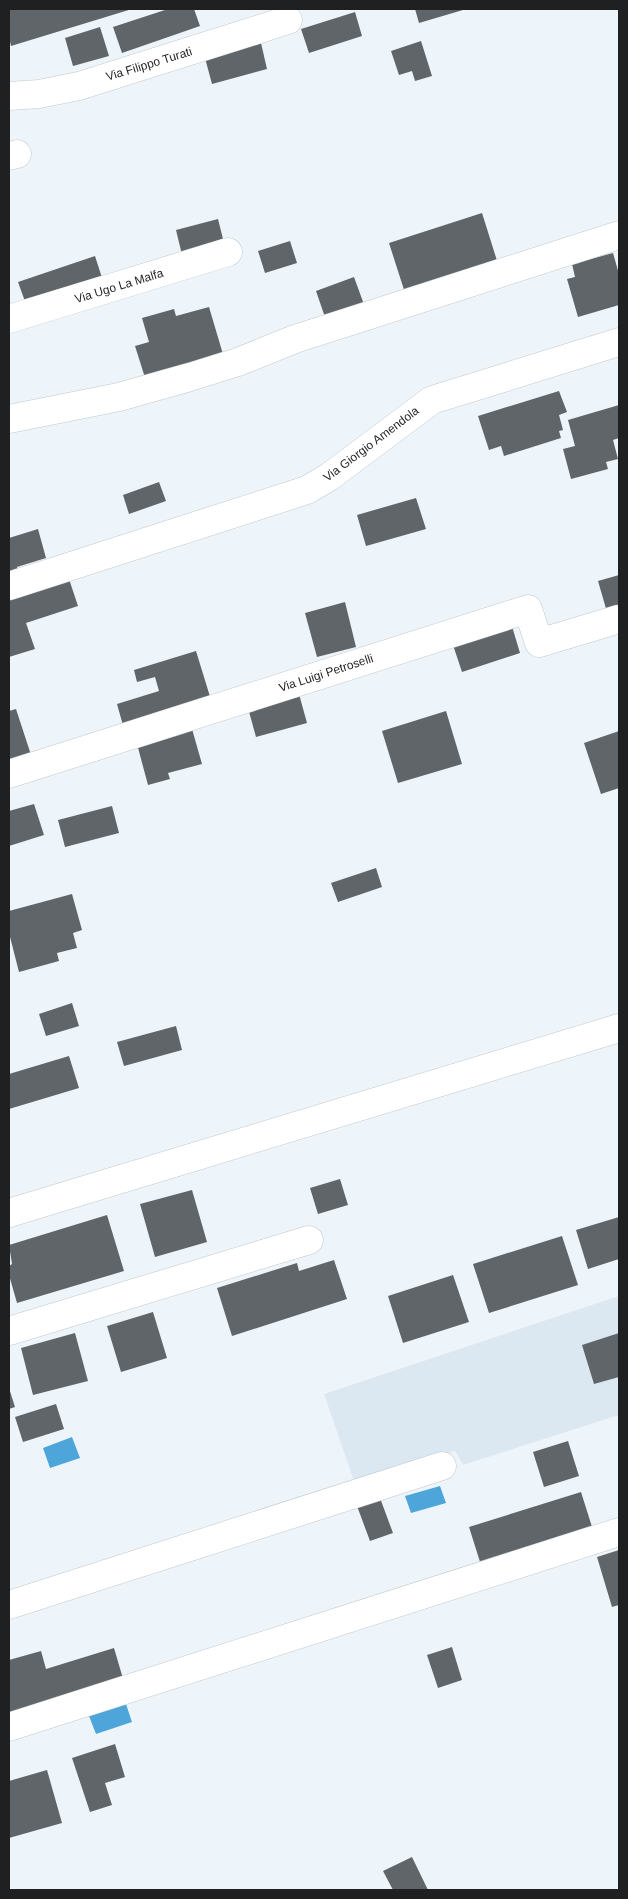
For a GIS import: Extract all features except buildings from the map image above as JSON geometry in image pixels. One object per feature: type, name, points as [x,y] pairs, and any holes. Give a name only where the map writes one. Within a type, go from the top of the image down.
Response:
[{"type":"street","name":"Via Filippo Turati","points":[[9,96],[39,94],[79,86],[288,20]]},
{"type":"street","points":[[9,419],[119,397],[198,375],[245,360],[295,339],[619,235]]},
{"type":"street","name":"Via Ugo La Malfa","points":[[9,319],[228,252]]},
{"type":"street","name":"Via Giorgio Amendola","points":[[9,586],[306,490],[329,477],[432,400],[619,342]]},
{"type":"street","name":"Via Luigi Petroselli","points":[[9,774],[528,609],[539,644],[619,619]]},
{"type":"street","points":[[9,1213],[619,1028]]},
{"type":"street","points":[[9,1331],[309,1240]]},
{"type":"street","points":[[9,1605],[442,1466]]},
{"type":"street","points":[[9,1727],[619,1532]]},
{"type":"shaded area","points":[[619,1296],[619,1415],[463,1465],[455,1451],[355,1484],[324,1394]]},
{"type":"water","points":[[72,1437],[80,1458],[50,1468],[43,1448]]},
{"type":"water","points":[[440,1486],[446,1503],[411,1513],[405,1496]]},
{"type":"water","points":[[126,1704],[132,1722],[96,1734],[89,1716]]}]
